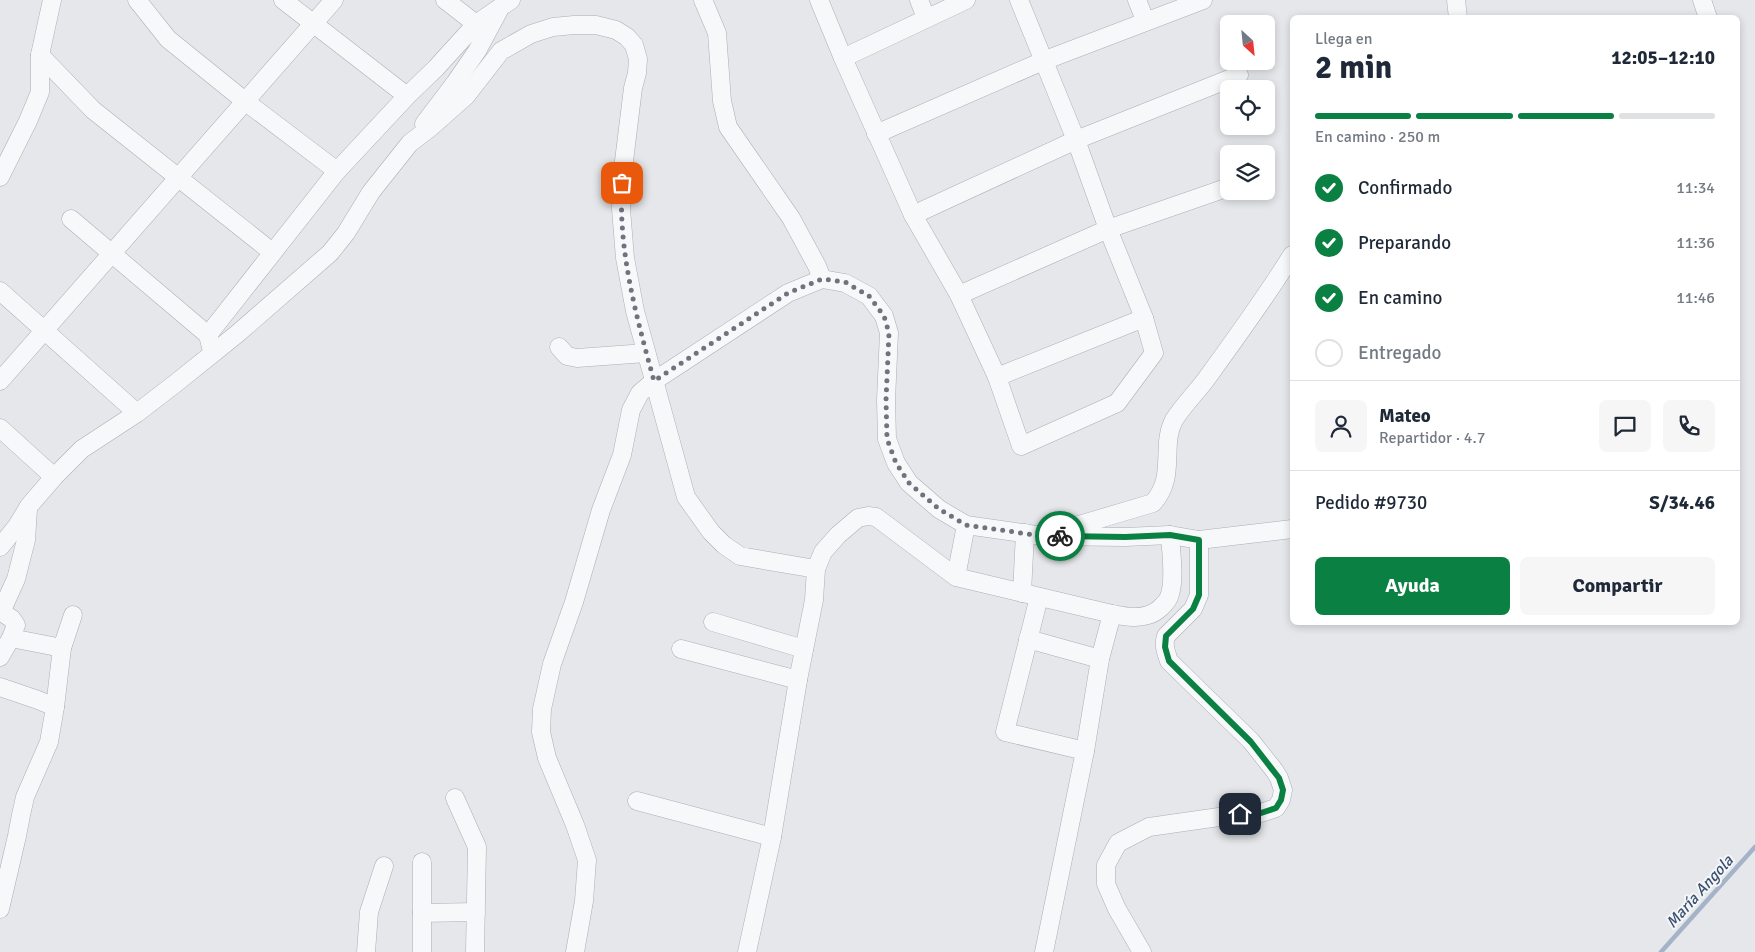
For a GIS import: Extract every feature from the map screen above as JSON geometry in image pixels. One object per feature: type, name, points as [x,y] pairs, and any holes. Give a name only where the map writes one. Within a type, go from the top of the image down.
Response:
[{"type":"street","points":[[0,177],[40,92],[40,55],[52,0]]},
{"type":"street","points":[[137,0],[168,39],[246,102],[337,171]]},
{"type":"street","points":[[283,0],[407,96]]},
{"type":"street","points":[[0,381],[334,0]]},
{"type":"street","points":[[445,0],[476,24]]},
{"type":"street","points":[[703,0],[717,33],[722,101],[728,127],[791,218],[822,279]]},
{"type":"street","points":[[820,0],[843,58],[913,215],[959,295],[997,376],[1020,446],[1117,403],[1154,353],[1144,318],[1108,229],[1076,140],[1019,0]]},
{"type":"street","points":[[919,0],[926,18]]},
{"type":"street","points":[[843,58],[966,0]]},
{"type":"street","points":[[1137,0],[1146,20]]},
{"type":"street","points":[[876,134],[1043,60],[1203,0]]},
{"type":"street","points":[[1456,0],[1458,15]]},
{"type":"street","points":[[1702,0],[1707,15]]},
{"type":"street","points":[[208,335],[337,171],[476,24],[505,5]]},
{"type":"street","points":[[0,547],[17,526],[29,506],[82,449],[137,413],[212,353],[330,253],[346,233],[370,192],[410,143],[466,67],[505,5]]},
{"type":"street","points":[[410,143],[466,96],[501,51],[531,34],[553,27],[596,25],[616,30],[627,37],[634,46],[638,59],[638,73],[633,88],[623,169],[621,209],[625,258],[635,311],[686,497],[711,532],[724,545],[740,556],[816,569]]},
{"type":"street","points":[[40,55],[93,110],[272,252]]},
{"type":"street","points":[[913,215],[1076,140],[1239,75]]},
{"type":"street","points":[[959,295],[1108,229],[1220,190]]},
{"type":"street","points":[[71,219],[208,335],[212,353]]},
{"type":"street","points":[[1034,534],[1124,513],[1153,503],[1161,494],[1165,484],[1170,435],[1175,420],[1267,295],[1290,258]]},
{"type":"street","points":[[575,952],[584,901],[587,860],[575,825],[547,758],[540,732],[542,708],[552,664],[622,454],[631,410],[640,393],[654,381],[788,293],[822,279],[845,282],[869,296],[884,316],[889,333],[886,400],[887,439],[896,463],[909,483],[939,509],[966,525],[1034,534],[1125,537],[1170,535],[1199,540],[1290,529]]},
{"type":"street","points":[[0,291],[137,413]]},
{"type":"street","points":[[997,376],[1144,318]]},
{"type":"street","points":[[559,347],[567,356],[577,358],[646,353]]},
{"type":"street","points":[[0,428],[54,477]]},
{"type":"street","points":[[0,657],[16,625],[0,611],[16,579],[26,540],[29,506]]},
{"type":"street","points":[[1124,513],[1125,537]]},
{"type":"street","points":[[747,952],[772,838],[798,680],[814,600],[816,569],[823,552],[838,535],[858,518],[876,517],[956,577],[1112,614],[1135,617],[1148,615],[1156,611],[1170,595],[1172,574],[1170,535]]},
{"type":"street","points":[[956,577],[966,525]]},
{"type":"street","points":[[1022,592],[1034,534]]},
{"type":"street","points":[[1142,952],[1117,909],[1106,884],[1106,865],[1118,843],[1149,827],[1240,814],[1261,813],[1276,808],[1281,800],[1283,790],[1274,770],[1251,742],[1169,661],[1164,642],[1166,636],[1193,609],[1199,595],[1199,540]]},
{"type":"street","points":[[1039,597],[1005,732],[1085,751]]},
{"type":"street","points":[[1044,952],[1085,751],[1100,658],[1112,614]]},
{"type":"street","points":[[0,909],[25,797],[49,742],[62,648],[73,615]]},
{"type":"street","points":[[713,622],[804,649]]},
{"type":"street","points":[[11,638],[62,648]]},
{"type":"street","points":[[1028,639],[1100,658]]},
{"type":"street","points":[[682,649],[798,680]]},
{"type":"street","points":[[1,692],[38,700],[55,707]]},
{"type":"street","points":[[456,798],[477,847],[475,952]]},
{"type":"street","points":[[637,801],[772,838]]},
{"type":"street","points":[[422,862],[422,952]]},
{"type":"street","points":[[366,952],[369,912],[384,866]]},
{"type":"street","points":[[422,913],[476,912]]},
{"type":"waterway","name":"María Angola","points":[[1661,952],[1755,847]]},
{"type":"way so far","points":[[622,183],[621,209],[625,258],[635,311],[654,381],[788,293],[822,279],[845,282],[869,296],[884,316],[889,333],[886,400],[887,439],[896,463],[909,483],[939,509],[966,525],[1042,536],[1060,536]]},
{"type":"route","points":[[1060,536],[1125,537],[1170,535],[1199,540],[1199,595],[1193,609],[1166,636],[1164,642],[1169,661],[1251,742],[1279,778],[1283,790],[1281,800],[1276,808],[1261,813],[1240,814]]}]
